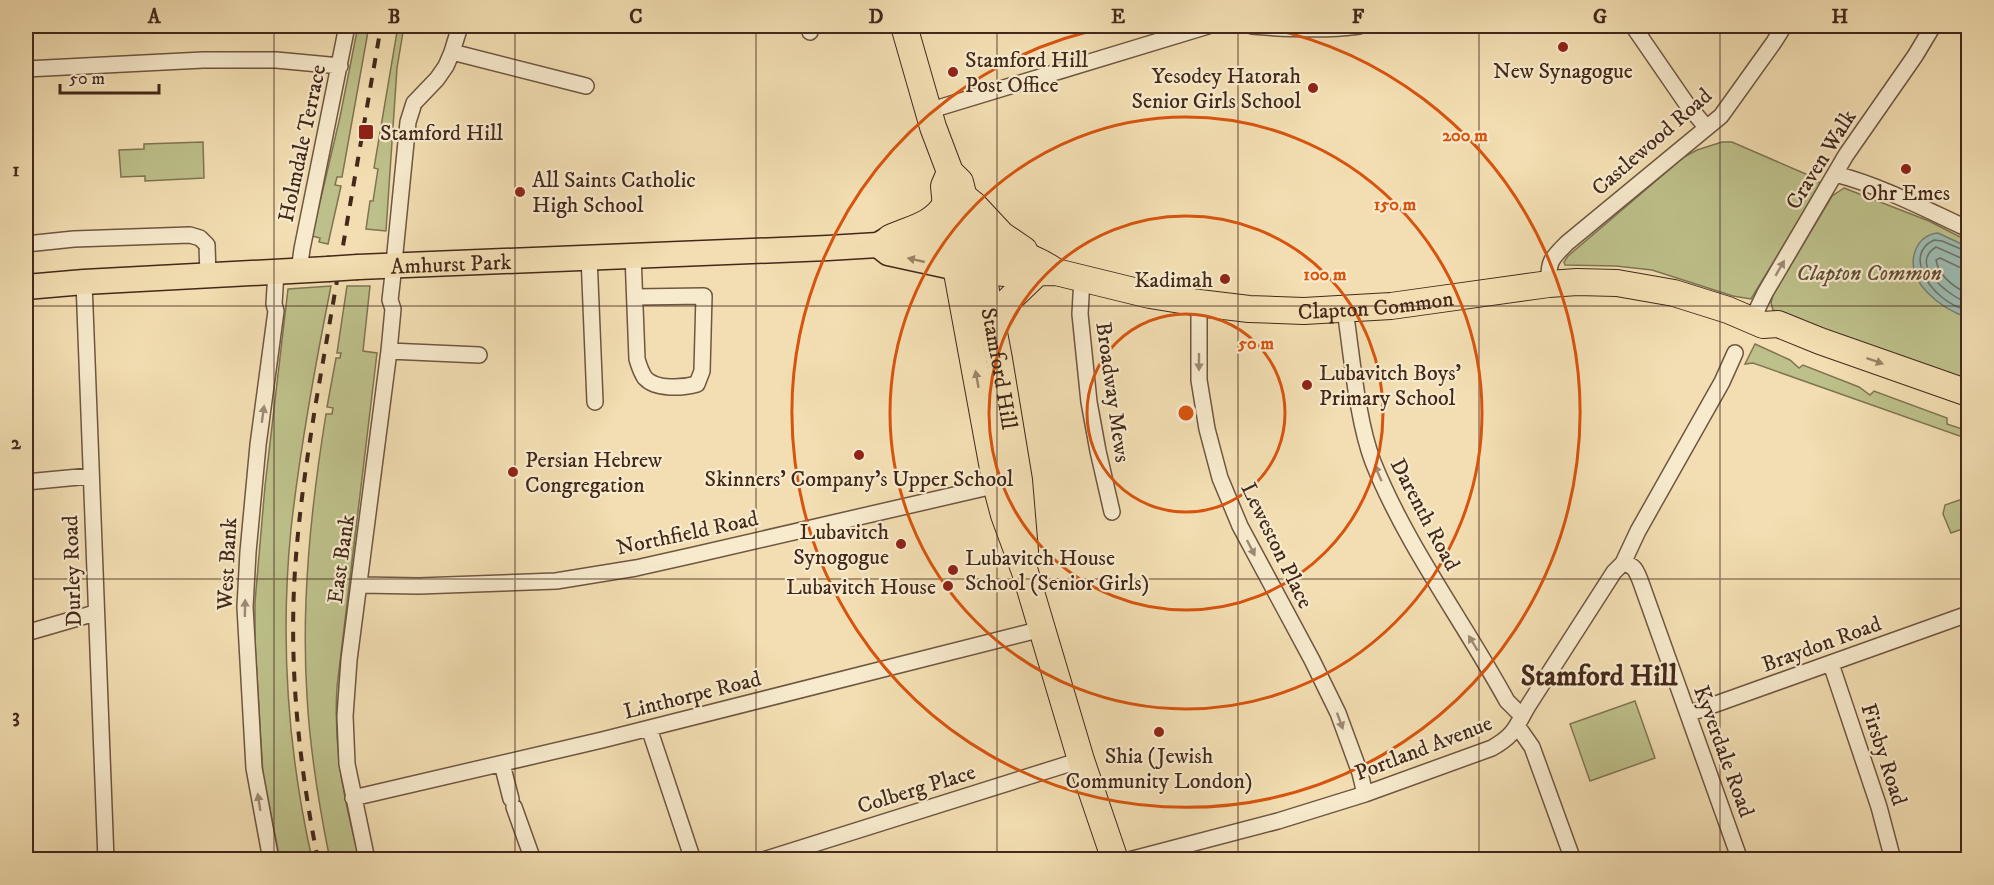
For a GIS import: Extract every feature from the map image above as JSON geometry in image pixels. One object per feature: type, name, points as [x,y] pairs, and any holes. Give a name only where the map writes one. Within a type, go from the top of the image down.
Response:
[{"type":"highway","name":"Stamford Hill","points":[[904,26],[928,111],[950,172],[960,182],[955,200],[964,244],[970,269],[993,328],[1008,409],[1008,483]]},
{"type":"highway","points":[[884,242],[934,219],[955,200],[974,205],[1002,235],[1044,268],[1010,299],[993,328]]},
{"type":"highway","name":"Clapton Common","points":[[964,244],[992,247],[1044,268],[1150,295],[1199,303],[1293,311],[1391,306],[1549,284],[1596,282],[1646,287],[1694,299],[1758,322],[1778,324],[1968,393]]},
{"type":"highway","name":"Clapton Common","points":[[970,269],[1005,273],[1044,268]]},
{"type":"highway","name":"Stamford Hill","points":[[970,269],[982,413],[1024,521],[1025,572],[1115,860]]},
{"type":"highway","name":"Clapton Common","points":[[1758,322],[1770,337],[1807,355],[1968,411]]},
{"type":"highway","points":[[982,413],[1008,409]]},
{"type":"main road","name":"Amhurst Park","points":[[26,287],[393,264],[932,240],[964,244]]},
{"type":"main road","name":"Amhurst Park","points":[[884,242],[888,253],[970,269]]},
{"type":"street","name":"Holmdale Terrace","points":[[287,272],[317,171],[347,26]]},
{"type":"street","name":"East Bank","points":[[367,860],[347,764],[345,716],[349,660],[389,351],[393,309],[390,300],[408,122],[414,103],[437,79],[452,52],[460,26]]},
{"type":"street","points":[[928,111],[1208,26]]},
{"type":"street","points":[[1252,26],[1281,28],[1359,26]]},
{"type":"street","points":[[1633,26],[1706,128]]},
{"type":"street","name":"Castlewood Road","points":[[1549,284],[1550,259],[1721,116],[1784,26]]},
{"type":"street","name":"Craven Walk","points":[[1758,322],[1765,293],[1846,155],[1915,56],[1933,26]]},
{"type":"street","points":[[452,52],[586,87]]},
{"type":"street","points":[[26,69],[203,60],[276,60],[340,66]]},
{"type":"street","points":[[1835,174],[1966,224]]},
{"type":"street","points":[[26,244],[74,239],[190,235],[200,238],[207,245],[208,275]]},
{"type":"street","points":[[633,255],[634,297],[637,359],[640,370],[646,380],[657,384],[684,388],[697,384],[702,371],[704,296],[634,297]]},
{"type":"street","points":[[589,256],[595,402]]},
{"type":"street","name":"West Bank","points":[[271,860],[254,768],[245,607],[258,445],[276,311],[274,304],[287,272]]},
{"type":"street","name":"Broadway Mews","points":[[1083,278],[1080,314],[1089,402],[1112,512]]},
{"type":"street","name":"Durley Road","points":[[84,282],[106,860]]},
{"type":"street","name":"Leweston Place","points":[[1199,303],[1199,380],[1216,468],[1240,526],[1338,713],[1360,773],[1365,794]]},
{"type":"street","name":"Darenth Road","points":[[1345,310],[1362,419],[1372,460],[1391,502],[1520,722],[1532,747],[1574,860]]},
{"type":"street","points":[[389,351],[479,355]]},
{"type":"street","name":"Portland Avenue","points":[[1129,860],[1278,821],[1365,794],[1492,748],[1508,739],[1614,572],[1623,563],[1638,531],[1722,382],[1735,353]]},
{"type":"street","points":[[26,482],[90,476]]},
{"type":"street","name":"Northfield Road","points":[[360,585],[419,586],[556,581],[671,560],[1008,483]]},
{"type":"street","name":"Kyverdale Road","points":[[1623,563],[1635,568],[1740,860]]},
{"type":"street","points":[[26,633],[95,613]]},
{"type":"street","name":"Braydon Road","points":[[1688,714],[1968,614]]},
{"type":"street","name":"Linthorpe Road","points":[[353,798],[649,728],[1041,629]]},
{"type":"street","name":"Firsby Road","points":[[1831,663],[1879,807],[1893,860]]},
{"type":"street","points":[[649,728],[693,860]]},
{"type":"street","name":"Colberg Place","points":[[763,860],[1082,760]]},
{"type":"street","points":[[502,764],[532,860]]},
{"type":"green space","points":[[358,26],[369,26],[342,177],[337,177],[335,185],[341,186],[328,244],[319,242],[320,238],[312,236],[340,117]]},
{"type":"green space","points":[[398,26],[404,26],[397,68],[386,231],[366,229],[370,201],[373,201],[378,169],[374,168]]},
{"type":"green space","points":[[203,142],[204,178],[145,181],[145,176],[121,177],[119,150],[144,149],[144,144]]},
{"type":"green space","name":"Clapton Common","points":[[1722,142],[1732,142],[1808,175],[1820,185],[1751,299],[1733,296],[1652,270],[1616,266],[1565,265],[1564,262],[1568,256],[1684,157]]},
{"type":"green space","name":"Clapton Common","points":[[1844,188],[1929,221],[1968,241],[1968,383],[1773,310],[1771,303],[1773,295],[1832,196]]},
{"type":"green space","points":[[331,286],[299,468],[291,529],[286,612],[286,654],[292,737],[312,859],[280,860],[263,775],[255,643],[255,602],[265,486],[288,289]]},
{"type":"green space","points":[[347,286],[370,286],[363,351],[377,353],[336,710],[341,774],[359,859],[330,860],[310,737],[305,661],[306,590],[316,484],[326,414],[332,414],[333,408],[327,407],[336,358],[340,358],[341,353],[337,353]]},
{"type":"green space","points":[[1755,344],[1790,360],[1799,368],[1803,365],[1859,387],[1870,395],[1874,391],[1947,418],[1947,424],[1968,431],[1968,439],[1753,363],[1745,364]]},
{"type":"green space","points":[[1968,497],[1968,527],[1951,533],[1943,514],[1945,505]]},
{"type":"green space","points":[[1635,701],[1655,758],[1590,781],[1570,724]]},
{"type":"water","points":[[1938,233],[1968,247],[1968,318],[1937,301],[1920,283],[1915,272],[1913,261],[1916,249],[1922,240]]},
{"type":"railway","points":[[318,860],[301,758],[295,690],[293,622],[295,564],[312,425],[381,26]]},
{"type":"place","name":"New Synagogue","points":[[1563,47]]},
{"type":"place","name":"Stamford Hill Post Office","points":[[953,72]]},
{"type":"place","name":"Yesodey Hatorah Senior Girls School","points":[[1313,88]]},
{"type":"place","name":"Stamford Hill","points":[[366,132]]},
{"type":"place","name":"Ohr Emes","points":[[1906,169]]},
{"type":"place","name":"All Saints Catholic High School","points":[[520,192]]},
{"type":"place","name":"Kadimah","points":[[1225,279]]},
{"type":"place","name":"Lubavitch Boys' Primary School","points":[[1307,385]]},
{"type":"place","name":"Skinners' Company's Upper School","points":[[859,455]]},
{"type":"place","name":"Persian Hebrew Congregation","points":[[513,472]]},
{"type":"place","name":"Lubavitch Synogogue","points":[[901,544]]},
{"type":"place","name":"Lubavitch House School (Senior Girls)","points":[[953,570]]},
{"type":"place","name":"Lubavitch House","points":[[948,586]]},
{"type":"place","name":"Shia (Jewish Community London)","points":[[1159,732]]},
{"type":"district","name":"Stamford Hill","points":[[1599,675]]}]
